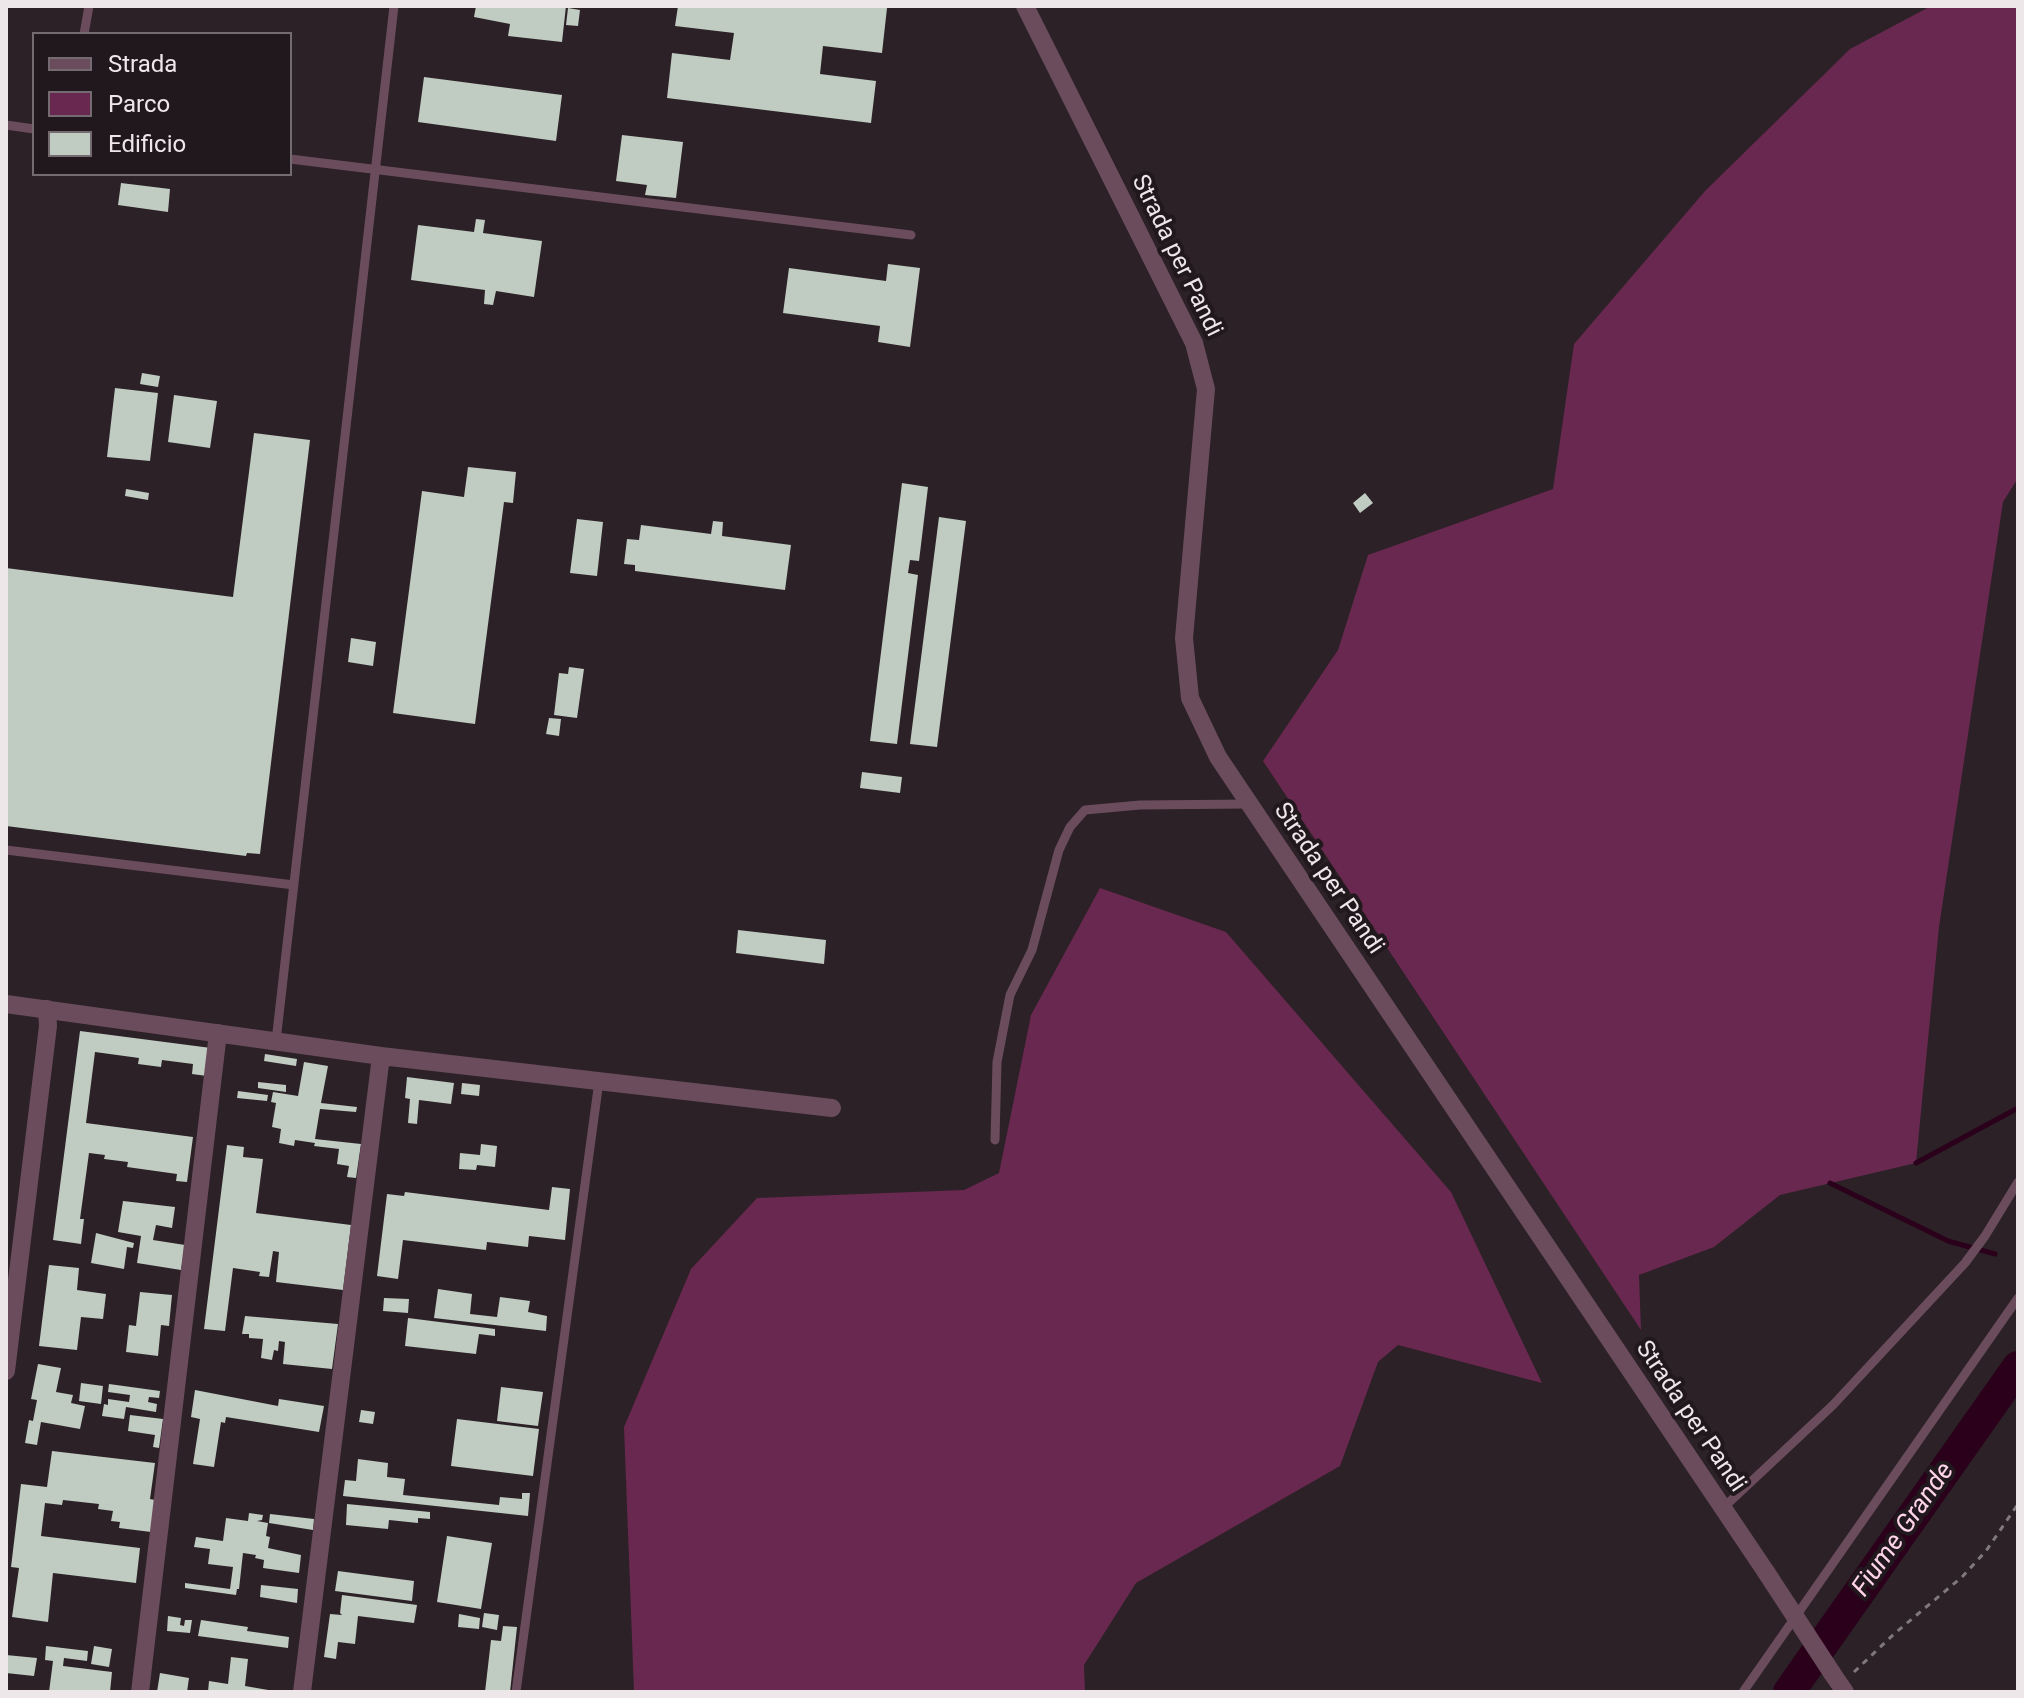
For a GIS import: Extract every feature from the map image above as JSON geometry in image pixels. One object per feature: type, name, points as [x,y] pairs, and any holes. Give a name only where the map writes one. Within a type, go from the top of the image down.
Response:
[{"type":"street","name":"Strada per Pandi","points":[[1025,6],[1194,343],[1206,389],[1184,638],[1190,698],[1218,757],[1839,1683]]},
{"type":"street","points":[[6,1004],[381,1056],[832,1108]]},
{"type":"street","points":[[6,1371],[48,1026],[47,1009]]},
{"type":"street","points":[[140,1692],[218,1033]]},
{"type":"street","points":[[302,1692],[381,1056]]},
{"type":"lane","points":[[84,32],[89,6]]},
{"type":"lane","points":[[276,1041],[394,6]]},
{"type":"lane","points":[[6,125],[32,129]]},
{"type":"lane","points":[[292,159],[911,235]]},
{"type":"lane","points":[[995,1140],[997,1062],[1010,995],[1032,950],[1059,850],[1070,827],[1085,810],[1140,805],[1249,804]]},
{"type":"lane","points":[[6,850],[294,885]]},
{"type":"lane","points":[[516,1692],[599,1080]]},
{"type":"lane","points":[[1723,1508],[1833,1405],[1965,1263],[2018,1182]]},
{"type":"lane","points":[[1743,1692],[2018,1298]]},
{"type":"path","points":[[1839,1683],[1962,1577],[1986,1551],[2018,1504]]},
{"type":"green space","points":[[1931,6],[2018,6],[2018,478],[2003,502],[1939,927],[1916,1163],[1780,1195],[1714,1247],[1639,1275],[1641,1330],[1263,761],[1338,650],[1368,555],[1553,489],[1574,344],[1705,191],[1850,49]]},
{"type":"green space","points":[[1100,888],[1226,932],[1451,1192],[1542,1383],[1398,1345],[1378,1362],[1340,1466],[1136,1583],[1084,1665],[1085,1692],[634,1692],[624,1427],[691,1269],[757,1198],[964,1190],[999,1173],[1031,1015]]},
{"type":"building","points":[[476,6],[566,6],[562,42],[508,36],[510,24],[474,17]]},
{"type":"building","points":[[678,6],[887,8],[882,53],[823,46],[820,74],[876,81],[871,123],[667,98],[672,53],[730,60],[734,33],[675,26]]},
{"type":"building","points":[[568,8],[580,10],[578,26],[566,25]]},
{"type":"building","points":[[424,77],[562,95],[556,141],[418,122]]},
{"type":"building","points":[[622,135],[683,142],[676,198],[645,195],[647,185],[616,181]]},
{"type":"building","points":[[121,183],[170,189],[168,212],[118,205]]},
{"type":"building","points":[[476,219],[485,220],[483,233],[542,241],[534,297],[496,291],[493,305],[484,304],[485,290],[411,280],[418,225],[474,232]]},
{"type":"building","points":[[888,264],[920,268],[910,347],[878,342],[880,326],[783,313],[789,268],[886,281]]},
{"type":"building","points":[[142,373],[160,376],[158,387],[140,384]]},
{"type":"building","points":[[115,388],[158,393],[150,461],[107,457]]},
{"type":"building","points":[[174,395],[217,401],[210,448],[168,442]]},
{"type":"building","points":[[254,433],[310,440],[260,854],[247,853],[246,856],[6,826],[6,568],[233,597]]},
{"type":"building","points":[[468,467],[516,472],[513,503],[504,502],[475,724],[393,713],[422,491],[464,497]]},
{"type":"building","points":[[902,483],[928,487],[919,561],[910,560],[908,573],[918,575],[897,744],[870,741]]},
{"type":"building","points":[[126,489],[149,493],[148,500],[125,496]]},
{"type":"building","points":[[1365,493],[1373,503],[1360,513],[1353,503]]},
{"type":"building","points":[[939,517],[966,521],[937,747],[910,744]]},
{"type":"building","points":[[577,519],[603,522],[597,576],[570,573]]},
{"type":"building","points":[[713,521],[723,522],[722,536],[791,545],[785,590],[635,571],[635,565],[624,564],[627,539],[639,540],[641,525],[711,534]]},
{"type":"building","points":[[351,638],[376,642],[373,666],[348,662]]},
{"type":"building","points":[[569,667],[584,669],[577,718],[554,715],[559,673],[568,674]]},
{"type":"building","points":[[549,718],[561,719],[559,736],[546,734]]},
{"type":"building","points":[[862,772],[902,777],[900,793],[860,788]]},
{"type":"building","points":[[738,930],[826,940],[824,964],[736,953]]},
{"type":"building","points":[[80,1031],[211,1048],[207,1076],[192,1074],[193,1064],[162,1060],[161,1067],[138,1064],[139,1058],[95,1052],[86,1123],[193,1137],[187,1182],[176,1181],[177,1174],[127,1167],[128,1162],[104,1159],[105,1155],[89,1153],[80,1219],[84,1219],[81,1244],[53,1240]]},
{"type":"building","points":[[265,1054],[297,1059],[296,1066],[264,1061]]},
{"type":"building","points":[[304,1062],[328,1066],[321,1103],[357,1107],[356,1112],[320,1109],[315,1139],[361,1144],[356,1178],[347,1177],[349,1166],[337,1164],[339,1149],[295,1140],[294,1146],[279,1143],[281,1129],[272,1127],[276,1103],[271,1102],[273,1092],[298,1096]]},
{"type":"building","points":[[407,1077],[454,1083],[451,1104],[419,1100],[417,1124],[408,1123],[410,1099],[405,1098]]},
{"type":"building","points":[[258,1082],[286,1085],[286,1092],[258,1088]]},
{"type":"building","points":[[462,1083],[480,1085],[479,1096],[461,1094]]},
{"type":"building","points":[[238,1091],[268,1095],[267,1101],[237,1098]]},
{"type":"building","points":[[481,1144],[497,1146],[495,1167],[477,1165],[476,1170],[459,1169],[460,1153],[480,1155]]},
{"type":"building","points":[[227,1145],[244,1147],[243,1157],[263,1159],[256,1213],[351,1225],[343,1290],[276,1282],[279,1252],[273,1251],[269,1277],[259,1276],[260,1272],[233,1268],[225,1331],[204,1329]]},
{"type":"building","points":[[552,1187],[570,1189],[565,1240],[529,1236],[528,1247],[487,1242],[486,1250],[403,1240],[398,1279],[377,1276],[387,1194],[404,1196],[405,1192],[549,1210]]},
{"type":"building","points":[[123,1201],[175,1207],[172,1228],[156,1225],[153,1240],[185,1245],[181,1270],[137,1263],[141,1236],[118,1232]]},
{"type":"building","points":[[96,1233],[134,1243],[133,1248],[127,1247],[124,1269],[91,1263]]},
{"type":"building","points":[[49,1265],[79,1268],[77,1290],[106,1294],[103,1319],[81,1317],[77,1350],[39,1346]]},
{"type":"building","points":[[438,1289],[472,1294],[470,1314],[497,1317],[500,1297],[530,1301],[528,1312],[547,1316],[546,1331],[434,1318]]},
{"type":"building","points":[[140,1292],[172,1295],[169,1326],[161,1325],[158,1356],[126,1352],[129,1325],[136,1326]]},
{"type":"building","points":[[384,1298],[409,1299],[408,1313],[383,1311]]},
{"type":"building","points":[[245,1316],[338,1324],[332,1369],[283,1364],[285,1342],[279,1341],[278,1351],[274,1350],[272,1360],[261,1358],[263,1339],[242,1334]]},
{"type":"building","points":[[408,1318],[495,1329],[495,1336],[479,1334],[476,1354],[405,1346]]},
{"type":"building","points":[[38,1364],[61,1368],[56,1392],[73,1395],[71,1403],[85,1406],[80,1429],[41,1422],[37,1445],[25,1443],[37,1400],[31,1399]]},
{"type":"building","points":[[81,1383],[103,1386],[101,1404],[79,1401]]},
{"type":"building","points":[[109,1384],[160,1391],[159,1398],[149,1397],[148,1402],[157,1404],[156,1412],[126,1407],[124,1419],[102,1416],[108,1399],[129,1402],[130,1395],[108,1392]]},
{"type":"building","points":[[501,1387],[543,1392],[538,1426],[497,1421]]},
{"type":"building","points":[[195,1390],[278,1406],[279,1399],[324,1406],[319,1432],[226,1417],[225,1423],[221,1422],[214,1467],[193,1464],[200,1419],[191,1417]]},
{"type":"building","points":[[361,1410],[375,1412],[373,1424],[359,1422]]},
{"type":"building","points":[[130,1415],[163,1419],[159,1448],[153,1447],[155,1435],[128,1431]]},
{"type":"building","points":[[457,1419],[539,1429],[533,1476],[451,1466]]},
{"type":"building","points":[[52,1451],[155,1463],[150,1499],[155,1500],[151,1532],[119,1528],[120,1522],[111,1521],[113,1511],[98,1509],[99,1504],[63,1500],[62,1505],[45,1503],[41,1536],[140,1548],[136,1583],[53,1573],[48,1622],[12,1617],[19,1568],[11,1567],[21,1484],[47,1487]]},
{"type":"building","points":[[358,1459],[388,1463],[387,1477],[405,1479],[403,1495],[499,1505],[500,1497],[522,1499],[522,1493],[530,1493],[528,1516],[343,1496],[345,1480],[356,1481]]},
{"type":"building","points":[[347,1504],[430,1512],[430,1519],[418,1518],[418,1523],[389,1520],[388,1529],[346,1525]]},
{"type":"building","points":[[249,1513],[263,1515],[262,1520],[257,1521],[268,1523],[268,1548],[301,1555],[299,1573],[263,1568],[264,1560],[243,1553],[236,1595],[185,1588],[185,1583],[230,1589],[233,1567],[208,1564],[210,1549],[194,1547],[196,1537],[223,1541],[226,1518],[248,1521]]},
{"type":"building","points":[[270,1514],[314,1519],[313,1530],[269,1523]]},
{"type":"building","points":[[447,1536],[492,1543],[481,1609],[437,1602]]},
{"type":"building","points":[[338,1571],[414,1581],[412,1601],[335,1591]]},
{"type":"building","points":[[261,1585],[298,1589],[297,1603],[260,1597]]},
{"type":"building","points":[[342,1595],[417,1605],[414,1623],[358,1616],[355,1644],[338,1642],[336,1659],[324,1657],[330,1614],[342,1615]]},
{"type":"building","points":[[484,1613],[499,1615],[497,1630],[482,1627]]},
{"type":"building","points":[[459,1614],[480,1618],[479,1629],[458,1627]]},
{"type":"building","points":[[168,1616],[181,1618],[180,1625],[184,1626],[185,1620],[192,1620],[190,1633],[167,1631]]},
{"type":"building","points":[[201,1620],[289,1637],[288,1648],[198,1636]]},
{"type":"building","points":[[503,1626],[517,1627],[510,1692],[485,1692],[491,1640],[501,1641]]},
{"type":"building","points":[[46,1646],[88,1651],[87,1661],[64,1658],[63,1666],[112,1672],[110,1692],[49,1692],[53,1661],[45,1660]]},
{"type":"building","points":[[94,1646],[112,1649],[109,1667],[91,1664]]},
{"type":"building","points":[[6,1655],[37,1658],[34,1676],[6,1673]]},
{"type":"building","points":[[231,1657],[248,1659],[245,1686],[280,1692],[208,1692],[209,1681],[228,1684]]},
{"type":"building","points":[[160,1673],[189,1678],[187,1692],[157,1692]]},
{"type":"waterway","name":"Fiume Grande","points":[[1916,1163],[2018,1108]]},
{"type":"waterway","points":[[1830,1183],[1948,1241],[1995,1254]]},
{"type":"waterway","name":"Fiume Grande","points":[[1789,1692],[2018,1367]]}]
